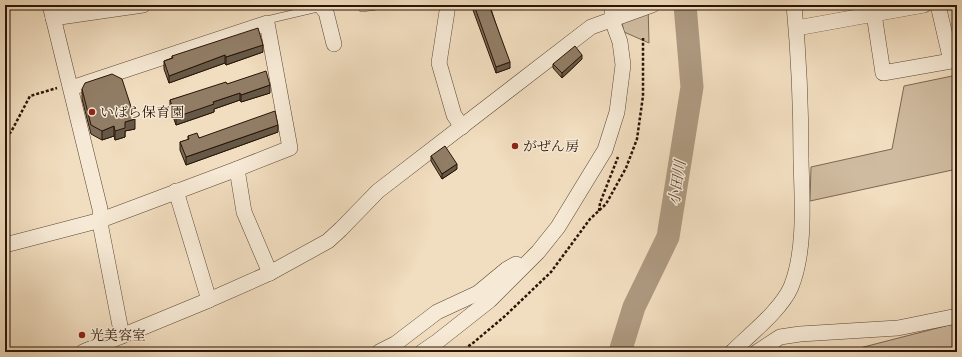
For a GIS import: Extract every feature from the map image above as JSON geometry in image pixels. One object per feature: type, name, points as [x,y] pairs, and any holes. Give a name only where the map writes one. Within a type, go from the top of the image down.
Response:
[{"type":"street","points":[[122,336],[101,228],[100,210],[64,88],[52,11],[143,5]]},
{"type":"street","points":[[448,5],[439,63],[454,114],[462,127]]},
{"type":"street","points":[[83,352],[208,300],[270,272],[328,241],[378,191],[591,27],[615,14],[652,5]]},
{"type":"street","points":[[732,352],[778,307],[790,288],[798,268],[802,213],[800,87],[794,5]]},
{"type":"street","points":[[796,28],[924,5]]},
{"type":"street","points":[[874,14],[883,73],[951,61],[938,5]]},
{"type":"street","points":[[324,6],[334,44]]},
{"type":"street","points":[[422,352],[490,300],[538,252],[558,227],[605,150],[617,112],[623,65],[615,14]]},
{"type":"street","points":[[5,245],[101,220],[290,148],[267,23],[64,88]]},
{"type":"street","points":[[237,169],[244,212],[270,272]]},
{"type":"street","points":[[176,191],[208,300]]},
{"type":"street","points":[[379,352],[395,344],[437,312],[478,293],[507,269],[538,252]]},
{"type":"street","points":[[757,352],[780,337],[800,334],[898,328],[957,316]]},
{"type":"lane","points":[[362,8],[384,5]]},
{"type":"lane","points":[[267,23],[270,19],[324,6]]},
{"type":"path","points":[[324,6],[362,8]]},
{"type":"path","points":[[5,136],[11,132],[30,96],[64,88]]},
{"type":"shaded area","points":[[618,5],[648,5],[649,43],[624,32]]},
{"type":"shaded area","points":[[957,75],[957,169],[810,201],[811,167],[892,149],[904,86]]},
{"type":"shaded area","points":[[957,323],[957,352],[846,352],[848,351]]},
{"type":"building","points":[[474,5],[489,5],[510,62],[496,67]]},
{"type":"building","points":[[258,28],[263,45],[226,57],[225,55],[169,76],[164,61],[173,58],[172,56]]},
{"type":"building","points":[[575,46],[582,55],[562,73],[553,64]]},
{"type":"building","points":[[266,71],[270,85],[241,95],[240,93],[213,102],[214,104],[176,117],[170,100]]},
{"type":"building","points":[[112,74],[122,79],[135,119],[125,122],[125,128],[115,131],[114,126],[102,131],[91,125],[82,89],[85,83]]},
{"type":"building","points":[[275,111],[278,125],[186,157],[180,142],[189,139],[188,136],[197,133],[199,138]]},
{"type":"building","points":[[445,146],[457,164],[442,174],[431,156]]},
{"type":"waterway","name":"小田川","points":[[620,352],[634,307],[668,237],[692,87],[685,5]]},
{"type":"place","name":"いばら保育園","points":[[92,112]]},
{"type":"place","name":"がぜん房","points":[[515,146]]},
{"type":"place","name":"光美容室","points":[[82,335]]}]
